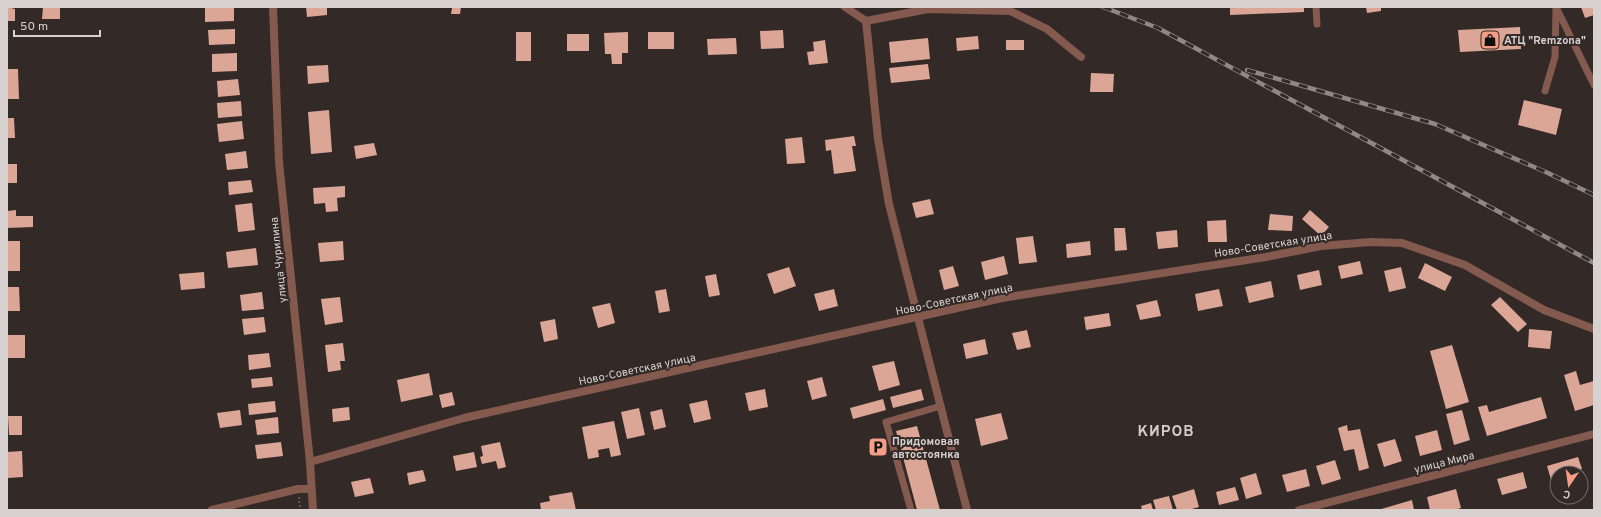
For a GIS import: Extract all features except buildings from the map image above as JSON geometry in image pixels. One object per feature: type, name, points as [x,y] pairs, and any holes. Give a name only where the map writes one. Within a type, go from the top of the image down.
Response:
[{"type":"street","name":"улица Чурилина","points":[[273,7],[279,162],[310,462],[313,510]]},
{"type":"street","points":[[845,7],[866,21],[928,9],[1010,10],[1047,29],[1081,57]]},
{"type":"street","points":[[866,21],[878,139],[889,204],[967,510]]},
{"type":"street","name":"Ново-Советская улица","points":[[310,462],[464,418],[919,318],[1002,298],[1266,257],[1321,246],[1371,242],[1402,242],[1465,265],[1544,310],[1594,329]]},
{"type":"street","name":"улица Мира","points":[[1299,510],[1594,434]]},
{"type":"street","points":[[212,510],[298,489],[311,489]]},
{"type":"lane","points":[[1316,7],[1317,24]]},
{"type":"lane","points":[[1556,7],[1594,85]]},
{"type":"lane","points":[[1545,91],[1555,57],[1556,7]]},
{"type":"lane","points":[[911,510],[886,422],[941,406]]},
{"type":"railway","points":[[1103,7],[1158,28],[1594,263]]},
{"type":"railway","points":[[1247,70],[1435,124],[1548,173],[1594,195]]},
{"type":"place","name":"АТЦ \"Remzona\"","points":[[1490,40]]},
{"type":"place","name":"Придомовая автостоянка","points":[[878,447]]},
{"type":"district","name":"КИРОВ","points":[[1166,431]]}]
